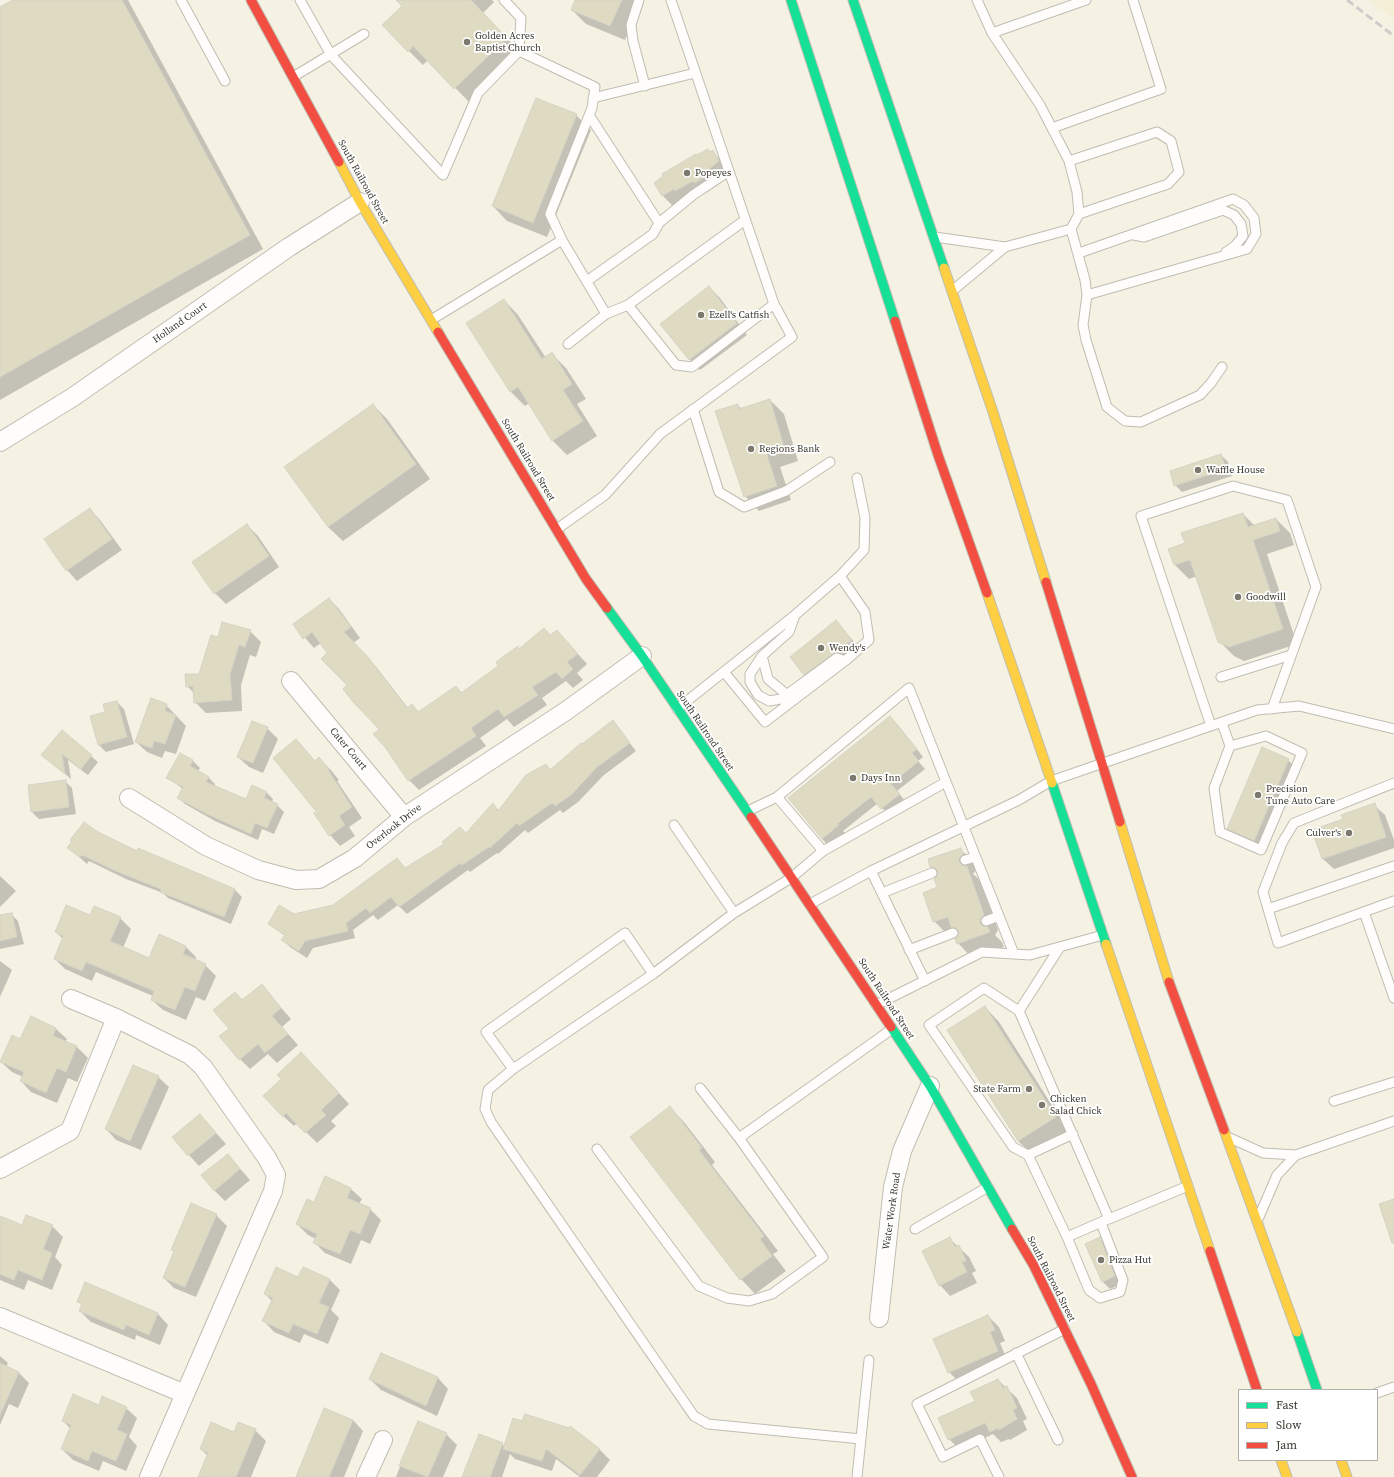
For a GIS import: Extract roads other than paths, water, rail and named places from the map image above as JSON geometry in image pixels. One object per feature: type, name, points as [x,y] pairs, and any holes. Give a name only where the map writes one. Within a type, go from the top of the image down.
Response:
[{"type":"main road","name":"South Railroad Street","points":[[251,0],[360,202],[586,578],[642,656],[676,709],[810,904],[930,1086],[1034,1266],[1091,1384],[1132,1477]]},
{"type":"main road","points":[[791,0],[887,293],[902,350],[1051,781],[1257,1389]]},
{"type":"main road","points":[[854,0],[1019,493],[1169,981],[1258,1220],[1317,1389]]},
{"type":"main road","points":[[1281,1461],[1287,1477]]},
{"type":"main road","points":[[1342,1461],[1347,1477]]},
{"type":"street","name":"Holland Court","points":[[0,442],[73,397],[289,247],[360,202]]},
{"type":"street","name":"Overlook Drive","points":[[129,798],[206,846],[258,870],[296,880],[319,879],[355,858],[404,817],[566,710],[642,656]]},
{"type":"street","name":"Cater Court","points":[[291,681],[404,817]]},
{"type":"street","points":[[71,999],[116,1018],[190,1055],[203,1067],[267,1158],[276,1175],[274,1191],[149,1477]]},
{"type":"street","points":[[0,1169],[70,1131],[116,1018]]},
{"type":"street","name":"Water Work Road","points":[[878,1318],[893,1187],[902,1151],[930,1086]]},
{"type":"street","points":[[0,1317],[185,1394]]},
{"type":"street","points":[[366,1477],[383,1440]]},
{"type":"lane","points":[[181,0],[225,82]]},
{"type":"lane","points":[[300,0],[331,55],[443,175],[478,94],[519,51],[521,18],[504,0]]},
{"type":"lane","points":[[639,0],[631,25],[633,41],[645,86]]},
{"type":"lane","points":[[557,529],[605,495],[660,434],[792,337],[774,304],[671,0]]},
{"type":"lane","points":[[977,0],[992,34],[1040,105],[1069,161],[1077,192],[1079,214],[1071,229],[1079,253],[1087,295],[1083,325],[1086,340],[1107,407],[1125,421],[1141,422],[1200,395],[1211,383],[1222,366]]},
{"type":"lane","points":[[992,34],[1086,0]]},
{"type":"lane","points":[[1052,128],[1161,89],[1133,0]]},
{"type":"lane","points":[[293,77],[364,34]]},
{"type":"lane","points":[[519,51],[595,87],[589,115],[550,214],[562,240],[606,314]]},
{"type":"lane","points":[[593,98],[695,73]]},
{"type":"lane","points":[[589,115],[659,223]]},
{"type":"lane","points":[[1069,161],[1157,132],[1171,141],[1179,172],[1168,184],[1079,214]]},
{"type":"lane","points":[[587,281],[653,234],[659,223],[693,195],[729,171]]},
{"type":"lane","points":[[1079,253],[1233,199],[1244,205],[1254,218],[1256,234],[1247,249],[1087,295]]},
{"type":"lane","points":[[1132,235],[1144,237],[1223,210],[1234,215],[1241,224],[1243,236],[1235,246],[1218,258]]},
{"type":"lane","points":[[568,344],[606,314],[628,305],[745,220]]},
{"type":"lane","points":[[933,237],[1005,247],[1071,229]]},
{"type":"lane","points":[[431,320],[562,240]]},
{"type":"lane","points":[[951,292],[1005,247]]},
{"type":"lane","points":[[628,305],[676,365],[692,367],[774,304]]},
{"type":"lane","points":[[693,409],[719,492],[744,507],[786,491],[830,462]]},
{"type":"lane","points":[[676,709],[795,615],[840,576],[864,550],[865,518],[857,478]]},
{"type":"lane","points":[[1211,726],[1141,516],[1232,486],[1287,500],[1316,587],[1272,709]]},
{"type":"lane","points":[[724,672],[765,722],[845,660],[869,640],[865,612],[840,576]]},
{"type":"lane","points":[[795,615],[789,632],[762,656],[750,674],[750,682],[758,695],[769,701],[781,699],[836,658],[845,660]]},
{"type":"lane","points":[[1221,677],[1291,655]]},
{"type":"lane","points":[[762,656],[768,679],[786,694]]},
{"type":"lane","points":[[747,812],[778,797],[909,688],[1014,954]]},
{"type":"lane","points":[[810,904],[871,871],[1019,800],[1051,781],[1102,765],[1257,710],[1299,706],[1394,729]]},
{"type":"lane","points":[[1222,723],[1230,746],[1214,788],[1220,832],[1261,850],[1302,753],[1266,736],[1230,746]]},
{"type":"lane","points":[[861,1439],[708,1424],[694,1416],[491,1122],[485,1109],[488,1090],[513,1069],[653,974],[734,913],[791,878],[823,851],[946,782]]},
{"type":"lane","points":[[1394,783],[1294,823],[1282,843],[1263,892],[1278,943],[1394,901]]},
{"type":"lane","points":[[778,797],[823,851]]},
{"type":"lane","points":[[674,825],[734,913]]},
{"type":"lane","points":[[965,860],[976,857]]},
{"type":"lane","points":[[1268,909],[1394,866]]},
{"type":"lane","points":[[871,871],[924,981]]},
{"type":"lane","points":[[882,893],[932,873]]},
{"type":"lane","points":[[1364,912],[1394,998]]},
{"type":"lane","points":[[986,921],[999,916]]},
{"type":"lane","points":[[513,1069],[486,1032],[625,933],[653,974]]},
{"type":"lane","points":[[909,950],[953,933]]},
{"type":"lane","points":[[876,1005],[982,952],[1030,955],[1103,935]]},
{"type":"lane","points":[[1020,1011],[1060,947]]},
{"type":"lane","points":[[984,988],[1020,1011],[1073,1134],[1105,1221],[1123,1280],[1120,1292],[1100,1298],[1089,1290],[1067,1237],[1028,1155],[1013,1147],[929,1025],[984,988]]},
{"type":"lane","points":[[739,1138],[892,1029]]},
{"type":"lane","points":[[1334,1101],[1394,1082]]},
{"type":"lane","points":[[597,1149],[698,1286],[727,1298],[749,1301],[772,1294],[823,1257],[739,1138],[700,1088]]},
{"type":"lane","points":[[1227,1136],[1263,1153],[1296,1155],[1394,1121]]},
{"type":"lane","points":[[1028,1155],[1073,1134]]},
{"type":"lane","points":[[1258,1220],[1277,1175],[1296,1155]]},
{"type":"lane","points":[[1067,1237],[1188,1186]]},
{"type":"lane","points":[[915,1229],[988,1187]]},
{"type":"lane","points":[[999,1477],[980,1439],[943,1457],[917,1404],[1065,1329]]},
{"type":"lane","points":[[1016,1353],[1058,1440]]},
{"type":"lane","points":[[858,1477],[869,1360]]},
{"type":"lane","points":[[1378,1393],[1394,1387]]},
{"type":"railway","points":[[1347,0],[1394,36]]},
{"type":"place","name":"Golden Acres Baptist Church","points":[[467,42]]},
{"type":"place","name":"Popeyes","points":[[687,173]]},
{"type":"place","name":"Ezell's Catfish","points":[[701,315]]},
{"type":"place","name":"Regions Bank","points":[[751,449]]},
{"type":"place","name":"Waffle House","points":[[1198,470]]},
{"type":"place","name":"Goodwill","points":[[1238,597]]},
{"type":"place","name":"Wendy's","points":[[821,648]]},
{"type":"place","name":"Days Inn","points":[[853,778]]},
{"type":"place","name":"Precision Tune Auto Care","points":[[1258,795]]},
{"type":"place","name":"Culver's","points":[[1349,833]]},
{"type":"place","name":"State Farm","points":[[1029,1089]]},
{"type":"place","name":"Chicken Salad Chick","points":[[1042,1105]]},
{"type":"place","name":"Pizza Hut","points":[[1101,1260]]}]
